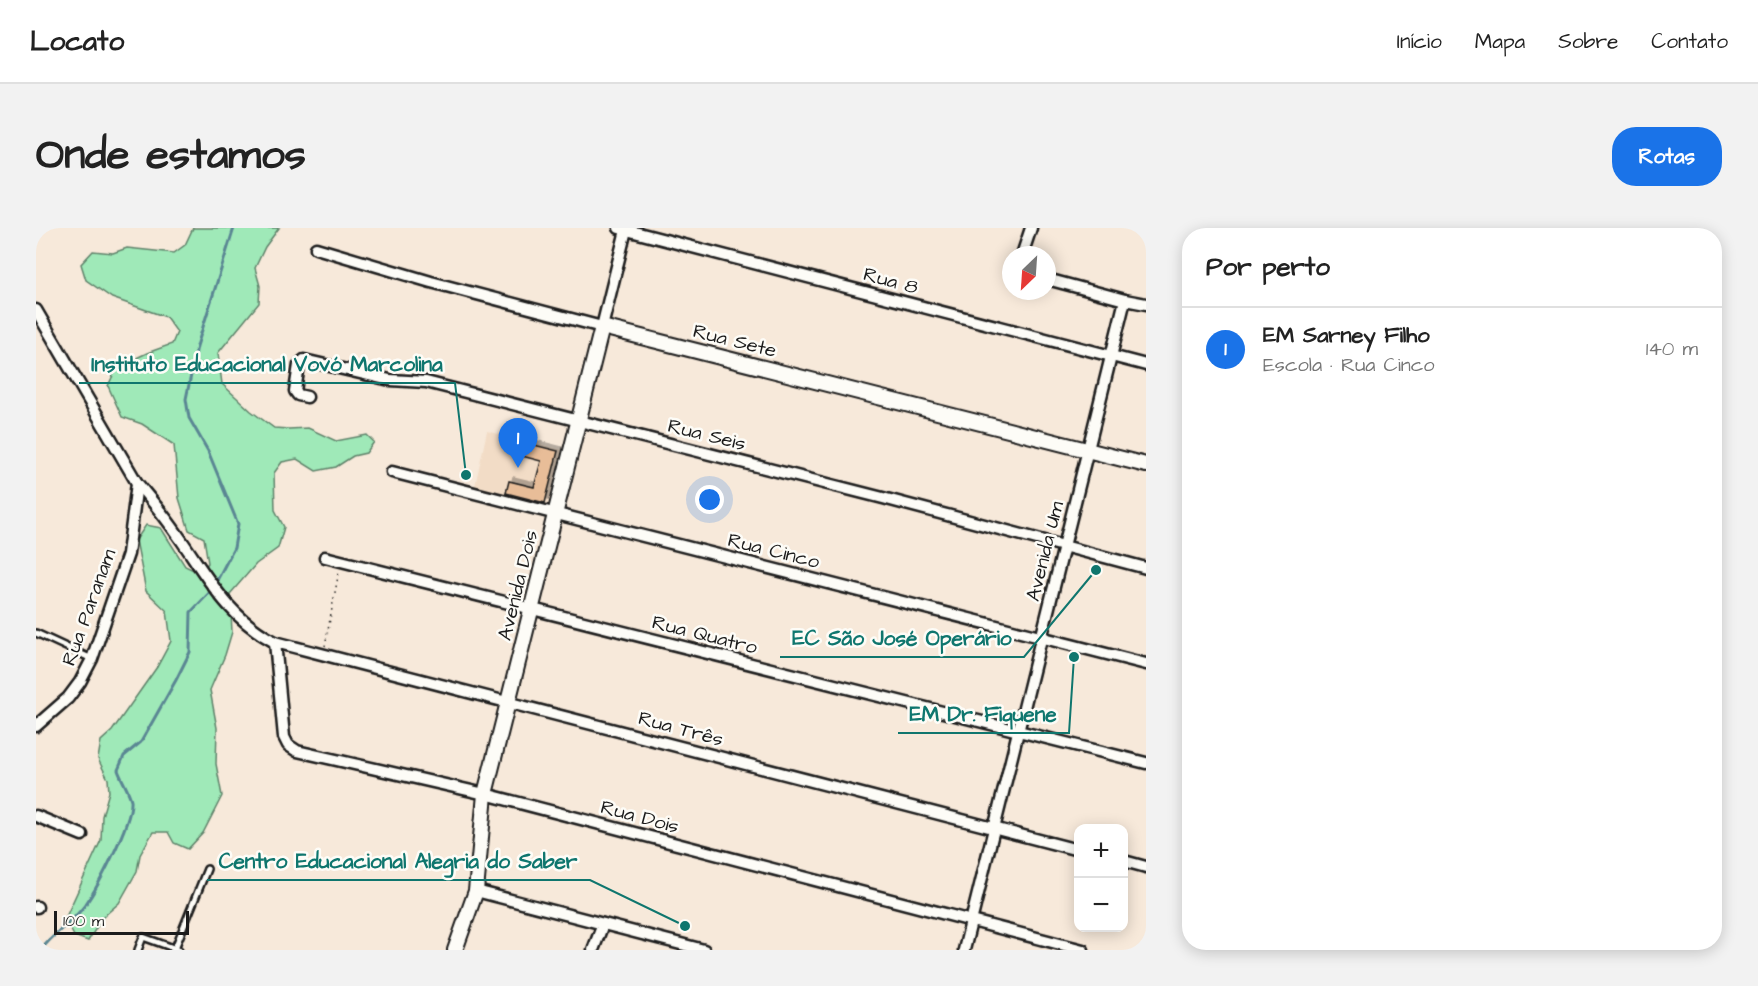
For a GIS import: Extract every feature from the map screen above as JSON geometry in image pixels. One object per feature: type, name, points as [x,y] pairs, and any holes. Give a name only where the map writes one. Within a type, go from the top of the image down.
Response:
[{"type":"street","points":[[1025,246],[1031,228]]},
{"type":"street","name":"Avenida Dois","points":[[455,950],[476,891],[485,794],[602,327],[623,229]]},
{"type":"street","name":"Rua 8","points":[[623,229],[1146,365]]},
{"type":"street","name":"Rua Sete","points":[[316,248],[431,282],[602,327],[1146,465]]},
{"type":"street","points":[[1056,281],[1146,304]]},
{"type":"street","name":"Avenida Um","points":[[964,950],[1125,300]]},
{"type":"street","points":[[36,310],[137,483],[176,531],[217,592],[237,616],[256,632],[275,642]]},
{"type":"street","name":"Rua Seis","points":[[307,397],[298,395],[295,391],[299,365],[304,360],[390,380],[418,381],[439,385],[883,498],[1146,568]]},
{"type":"street","name":"Rua Cinco","points":[[392,472],[1146,664]]},
{"type":"street","name":"Rua Paranam","points":[[36,726],[68,698],[80,682],[92,659],[128,554],[137,483]]},
{"type":"street","name":"Rua Quatro","points":[[326,557],[1146,763]]},
{"type":"street","name":"Rua Três","points":[[275,642],[1074,849]]},
{"type":"street","name":"Rua Dois","points":[[275,642],[285,737],[288,745],[309,754],[485,794],[1083,950]]},
{"type":"street","points":[[36,816],[82,836]]},
{"type":"street","points":[[1128,862],[1146,867]]},
{"type":"street","points":[[476,891],[704,950]]},
{"type":"street","points":[[593,950],[603,924]]},
{"type":"lane","points":[[36,633],[92,659]]},
{"type":"lane","points":[[138,950],[143,937],[177,949],[207,869]]},
{"type":"path","points":[[323,656],[341,561]]},
{"type":"shaded area","points":[[487,431],[562,450],[549,504],[475,486]]},
{"type":"green space","points":[[193,228],[279,228],[265,247],[255,268],[260,286],[259,303],[218,353],[222,384],[251,411],[274,428],[308,428],[336,441],[367,435],[374,442],[366,453],[353,456],[336,467],[316,471],[297,459],[282,462],[274,473],[275,510],[284,527],[278,548],[256,564],[230,594],[232,632],[210,690],[217,728],[216,764],[222,796],[203,833],[188,849],[174,843],[168,832],[153,832],[140,855],[137,871],[119,903],[103,917],[88,941],[74,936],[65,919],[101,840],[102,816],[109,792],[108,779],[98,759],[101,741],[112,731],[157,667],[171,641],[167,611],[146,591],[136,540],[146,525],[161,528],[185,566],[200,573],[208,563],[204,538],[189,530],[179,498],[174,445],[142,424],[122,417],[108,386],[117,367],[172,344],[177,332],[166,317],[112,298],[86,280],[81,264],[93,251],[113,253],[127,248],[174,253],[185,245]]},
{"type":"building","points":[[522,442],[558,451],[545,503],[506,493],[509,481],[534,487],[541,461],[518,455]]},
{"type":"waterway","points":[[215,584],[234,548],[238,524],[208,451],[189,418],[186,399],[197,346],[234,228]]},
{"type":"waterway","points":[[41,950],[81,910],[112,857],[126,824],[131,800],[118,770],[124,756],[141,742],[176,680],[190,652],[191,612],[212,590]]},
{"type":"place","name":"EM Sarney Filho","points":[[518,468]]},
{"type":"place","name":"Instituto Educacional Vovó Marcolina","points":[[466,475]]},
{"type":"place","name":"EC São José Operário","points":[[1096,570]]},
{"type":"place","name":"EM Dr. Fiquene","points":[[1074,657]]},
{"type":"place","name":"Centro Educacional Alegria do Saber","points":[[685,926]]}]
